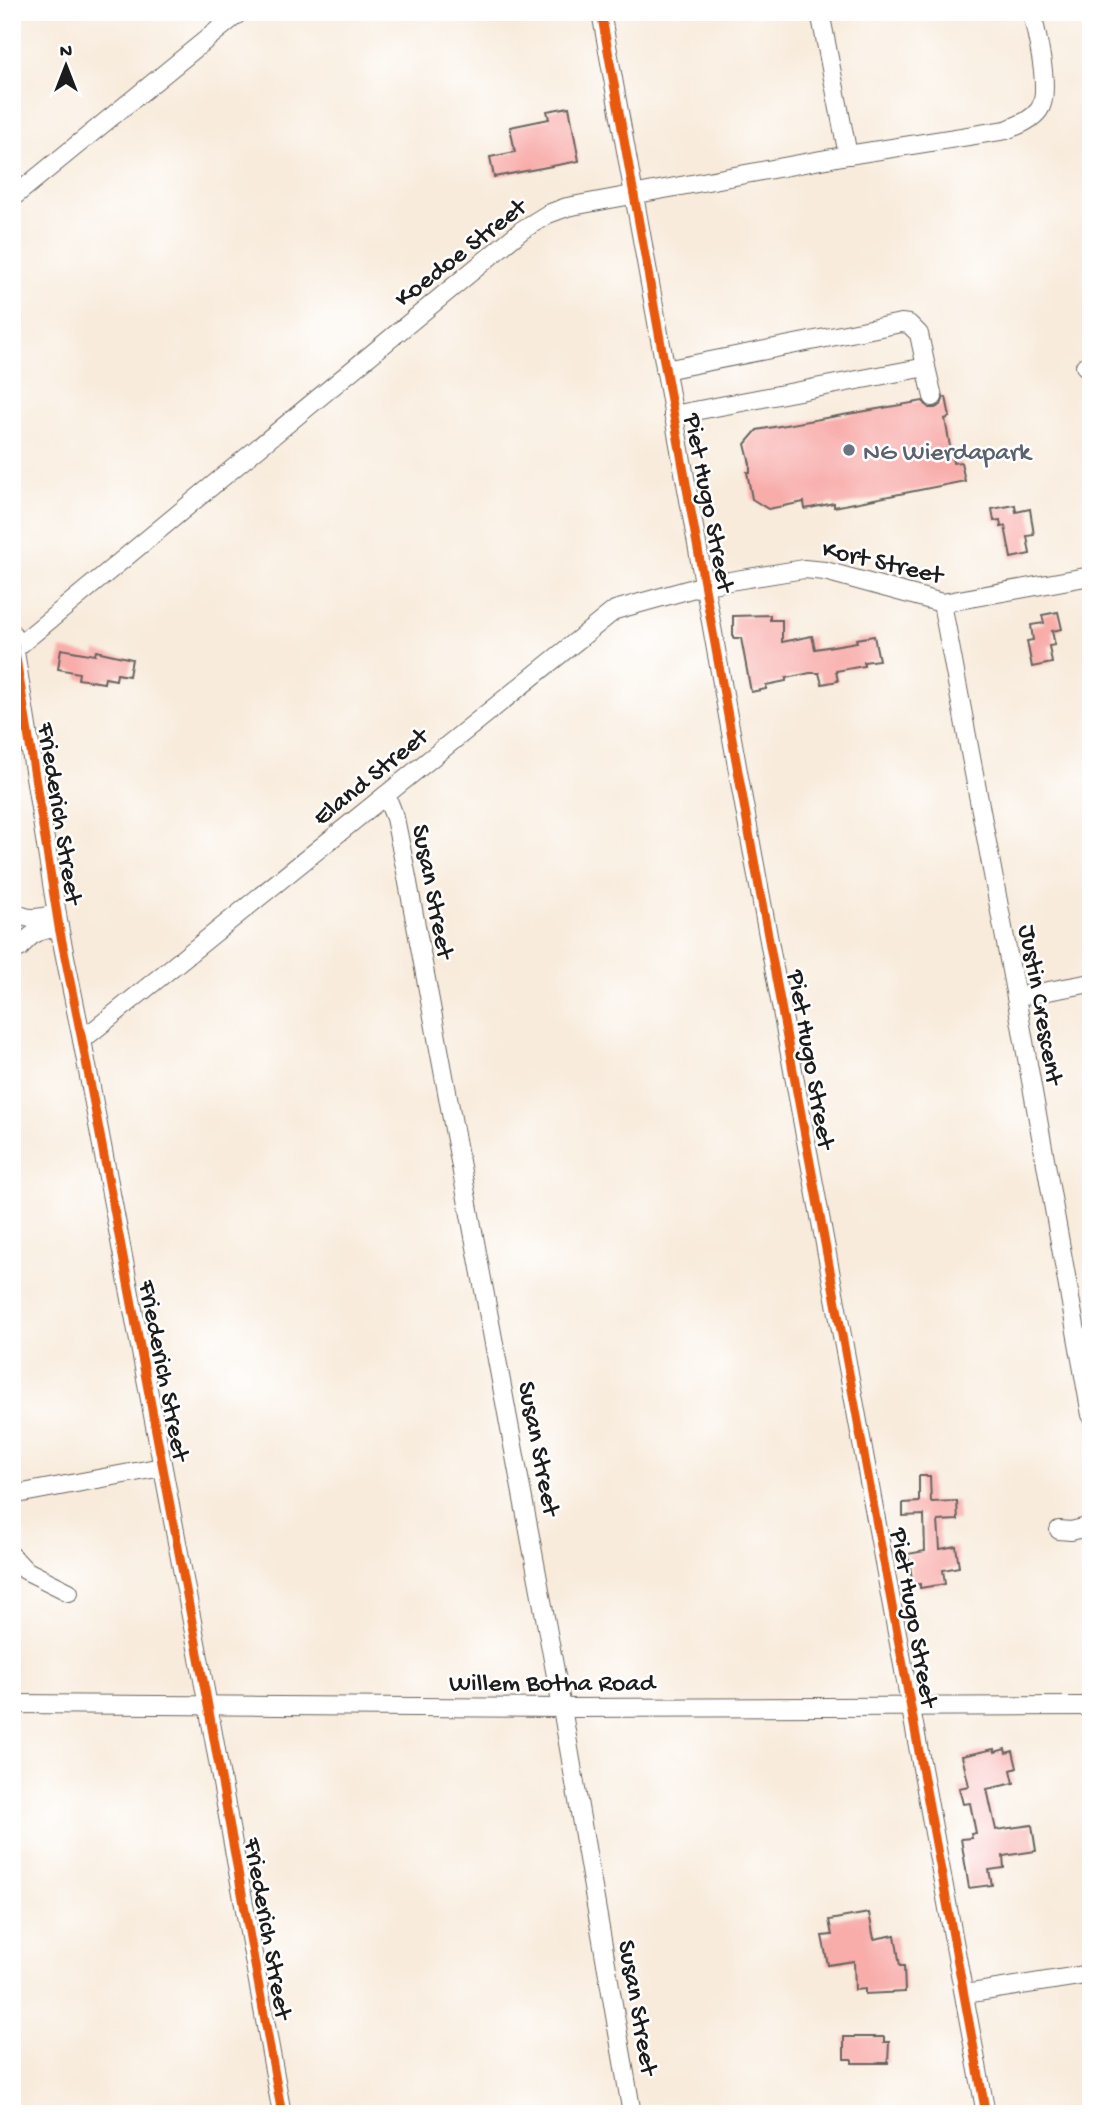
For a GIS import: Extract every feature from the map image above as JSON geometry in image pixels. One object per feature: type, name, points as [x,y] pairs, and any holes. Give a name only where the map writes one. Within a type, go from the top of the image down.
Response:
[{"type":"street","points":[[12,198],[240,12]]},
{"type":"street","name":"Piet Hugo Street","points":[[601,12],[986,2114]]},
{"type":"street","points":[[820,12],[848,155]]},
{"type":"street","name":"Koedoe Street","points":[[13,645],[522,230],[556,211],[848,155],[1006,130],[1032,117],[1041,108],[1043,78],[1031,12]]},
{"type":"street","points":[[665,370],[901,323],[909,324],[919,334],[933,397]]},
{"type":"street","points":[[673,415],[926,367]]},
{"type":"street","name":"Kort Street","points":[[705,585],[815,569],[942,603],[1091,576]]},
{"type":"street","name":"Eland Street","points":[[82,1040],[608,614],[621,607],[705,585]]},
{"type":"street","name":"Justin Crescent","points":[[942,603],[1091,1415]]},
{"type":"street","name":"Friederich Street","points":[[13,645],[58,921],[208,1706],[282,2114]]},
{"type":"street","name":"Susan Street","points":[[386,795],[406,872],[562,1708],[632,2114]]},
{"type":"street","points":[[13,911],[22,917],[58,921]]},
{"type":"street","points":[[20,948],[36,931],[58,921]]},
{"type":"street","points":[[1016,997],[1091,983]]},
{"type":"street","points":[[12,1495],[162,1467]]},
{"type":"street","points":[[1059,1530],[1071,1531],[1091,1526]]},
{"type":"street","points":[[12,1556],[25,1570],[69,1592]]},
{"type":"street","name":"Willem Botha Road","points":[[12,1704],[562,1708],[1091,1706]]},
{"type":"street","points":[[965,1994],[1091,1974]]},
{"type":"building","points":[[569,107],[579,161],[494,177],[490,157],[515,152],[510,127],[549,119],[547,111]]},
{"type":"building","name":"NG Wierdapark","points":[[944,397],[950,417],[945,419],[953,463],[961,462],[965,481],[834,507],[834,503],[805,509],[804,502],[768,509],[752,499],[747,472],[750,472],[750,464],[745,444],[757,430],[923,401],[929,408],[935,408],[941,405]]},
{"type":"building","points":[[1015,505],[1016,512],[1030,509],[1034,535],[1027,536],[1030,554],[1011,558],[1005,526],[1001,527],[1000,520],[994,521],[992,509]]},
{"type":"building","points":[[1058,612],[1062,629],[1052,631],[1055,645],[1049,646],[1052,663],[1032,667],[1027,641],[1033,640],[1031,625],[1044,623],[1042,615]]},
{"type":"building","points":[[770,615],[770,620],[782,620],[782,642],[812,636],[815,649],[857,642],[856,639],[874,636],[879,660],[836,671],[838,681],[822,684],[819,673],[810,673],[786,678],[786,681],[766,685],[766,689],[751,692],[741,638],[733,638],[733,616]]},
{"type":"building","points":[[61,649],[95,655],[96,651],[132,659],[129,676],[117,674],[116,680],[105,678],[104,683],[78,679],[79,673],[58,669]]},
{"type":"building","points":[[919,1476],[930,1476],[931,1502],[957,1501],[958,1520],[938,1521],[940,1549],[956,1546],[959,1567],[943,1570],[945,1584],[920,1588],[920,1584],[913,1585],[908,1554],[925,1551],[924,1515],[903,1516],[903,1503],[919,1502]]},
{"type":"building","points":[[994,1749],[995,1752],[1005,1749],[1006,1753],[1013,1751],[1017,1768],[1011,1770],[1014,1783],[987,1789],[996,1830],[1032,1825],[1036,1851],[1003,1856],[1004,1868],[989,1870],[992,1885],[969,1888],[961,1839],[972,1838],[971,1834],[976,1833],[970,1803],[963,1804],[959,1788],[969,1786],[962,1756]]},
{"type":"building","points":[[869,1913],[874,1939],[895,1935],[900,1966],[904,1966],[905,1992],[865,1994],[865,1989],[855,1990],[854,1961],[828,1965],[822,1936],[832,1935],[829,1920]]},
{"type":"building","points":[[844,2037],[884,2037],[884,2042],[889,2042],[888,2063],[852,2063],[852,2059],[844,2059]]},
{"type":"cycle path","points":[[601,12],[750,838],[986,2114]]},
{"type":"cycle path","points":[[12,633],[59,927],[208,1706],[282,2114]]},
{"type":"place","name":"NG Wierdapark","points":[[849,450]]}]
